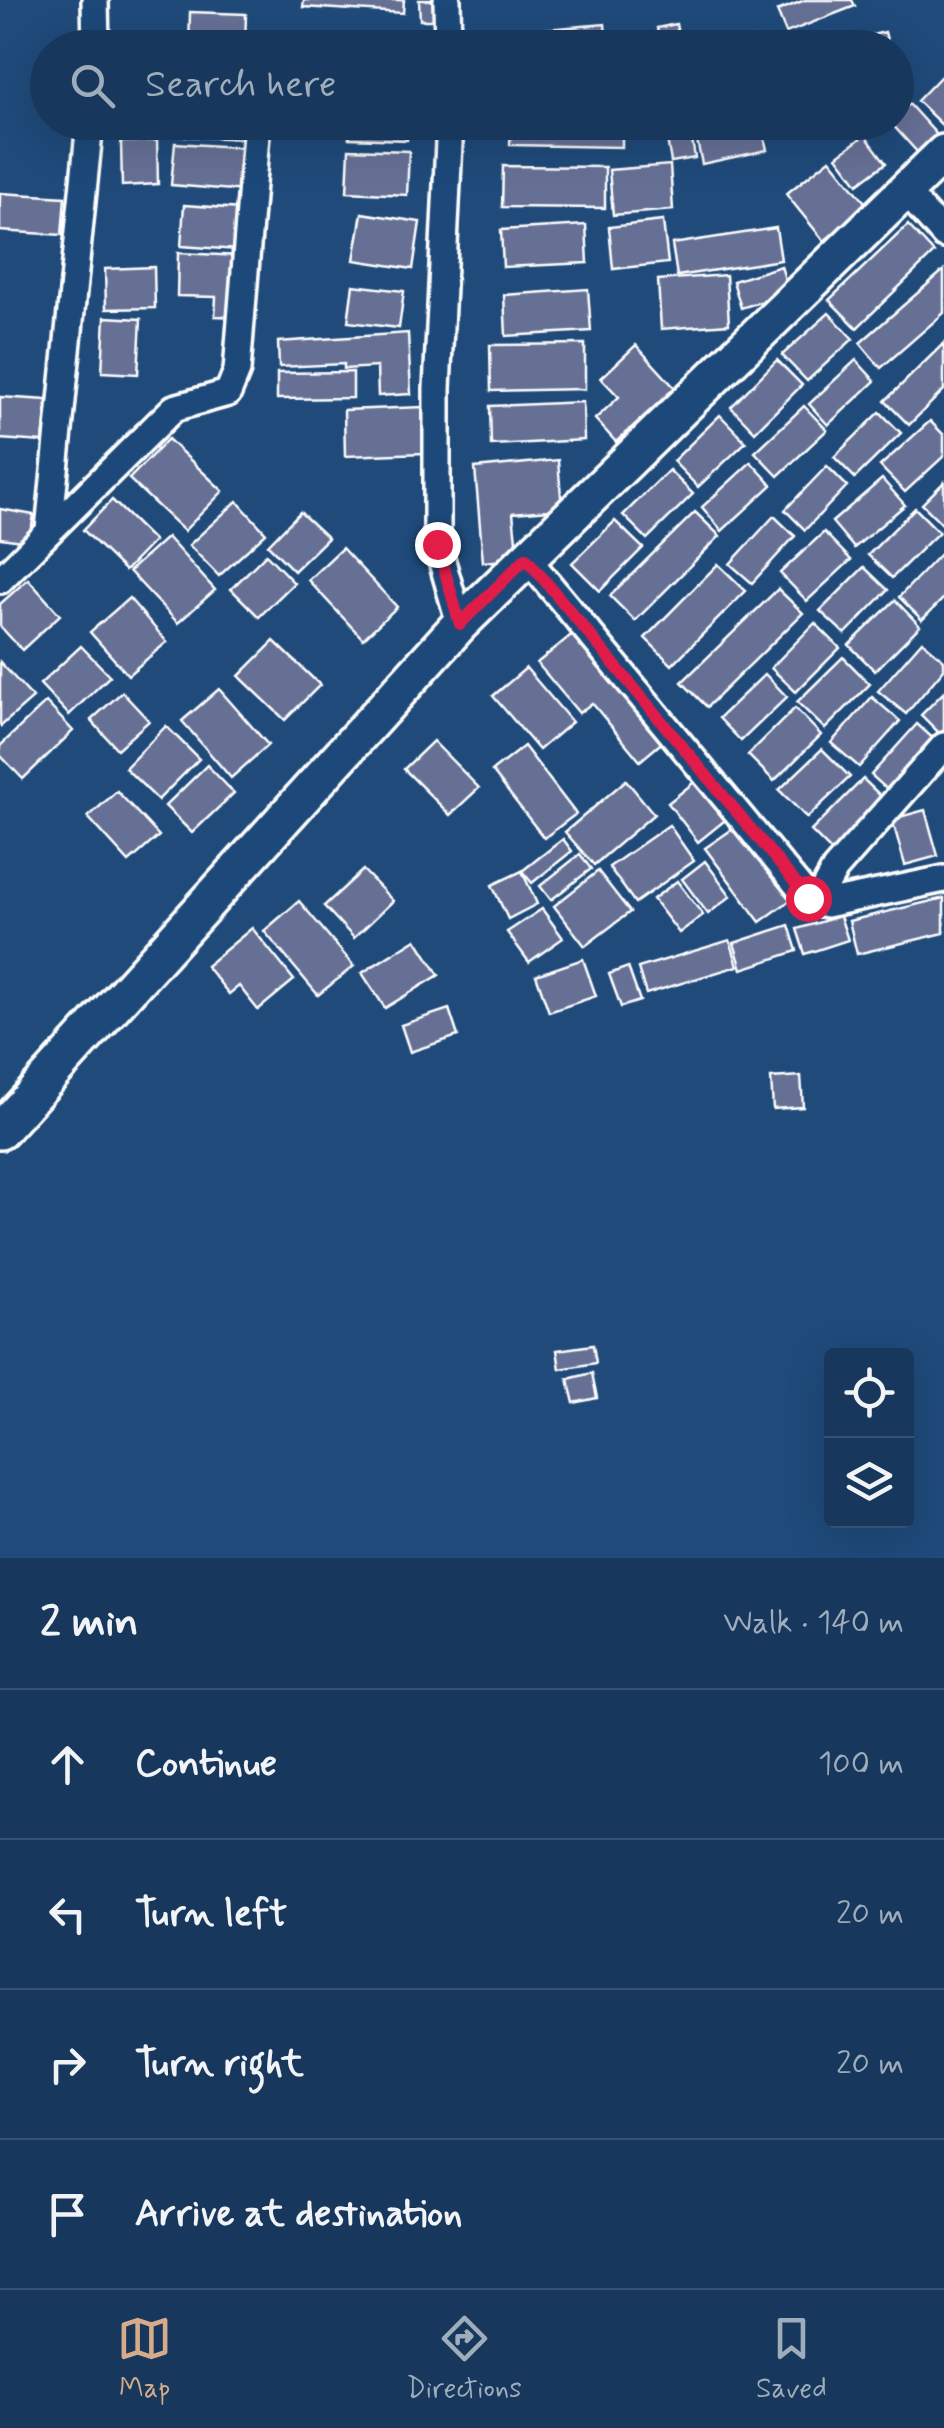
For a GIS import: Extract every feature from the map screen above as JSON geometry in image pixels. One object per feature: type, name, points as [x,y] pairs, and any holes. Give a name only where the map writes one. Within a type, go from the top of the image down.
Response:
[{"type":"main road","points":[[0,1131],[460,624],[944,153]]},
{"type":"street","points":[[96,0],[96,30]]},
{"type":"street","points":[[446,0],[447,30]]},
{"type":"street","points":[[49,530],[88,140]]},
{"type":"street","points":[[0,580],[174,408],[228,393],[237,371],[256,140]]},
{"type":"street","points":[[449,140],[437,388],[437,544],[460,624]]},
{"type":"street","points":[[905,191],[944,235]]},
{"type":"street","points":[[526,558],[808,898],[826,904],[944,879]]},
{"type":"street","points":[[816,903],[835,869],[944,746]]},
{"type":"building","points":[[304,0],[404,0],[403,13],[303,7]]},
{"type":"building","points":[[419,0],[440,0],[440,20],[420,20]]},
{"type":"building","points":[[805,0],[852,0],[855,6],[794,30],[785,30],[777,11]]},
{"type":"building","points":[[190,12],[246,14],[246,30],[190,30]]},
{"type":"building","points":[[605,24],[606,30],[534,30]]},
{"type":"building","points":[[676,24],[677,30],[657,30]]},
{"type":"building","points":[[944,73],[944,127],[917,101]]},
{"type":"building","points":[[914,110],[938,136],[919,154],[906,140],[914,140]]},
{"type":"building","points":[[157,140],[158,184],[122,186],[121,142]]},
{"type":"building","points":[[510,140],[622,140],[622,147],[510,145]]},
{"type":"building","points":[[667,140],[692,140],[695,158],[671,162]]},
{"type":"building","points":[[697,140],[765,140],[767,150],[702,164]]},
{"type":"building","points":[[858,140],[869,140],[886,163],[858,184],[837,156]]},
{"type":"building","points":[[175,143],[249,148],[245,191],[171,185]]},
{"type":"building","points":[[349,149],[409,151],[407,195],[347,192]]},
{"type":"building","points":[[830,159],[868,206],[824,241],[786,194]]},
{"type":"building","points":[[670,165],[673,210],[613,215],[609,170]]},
{"type":"building","points":[[503,166],[605,167],[605,208],[502,207]]},
{"type":"building","points":[[0,193],[65,197],[62,235],[0,231]]},
{"type":"building","points":[[184,205],[241,209],[238,250],[181,246]]},
{"type":"building","points":[[362,213],[420,222],[413,269],[354,260]]},
{"type":"building","points":[[663,221],[668,263],[613,269],[609,227]]},
{"type":"building","points":[[586,225],[588,263],[503,267],[501,230]]},
{"type":"building","points":[[908,225],[934,253],[857,328],[829,300]]},
{"type":"building","points":[[776,228],[781,260],[677,276],[672,244]]},
{"type":"building","points":[[178,253],[241,256],[238,317],[215,316],[216,297],[177,296]]},
{"type":"building","points":[[781,266],[789,293],[741,308],[733,281]]},
{"type":"building","points":[[154,267],[155,308],[106,309],[105,269]]},
{"type":"building","points":[[944,270],[944,313],[881,368],[860,343]]},
{"type":"building","points":[[726,275],[729,324],[661,329],[658,280]]},
{"type":"building","points":[[353,285],[404,291],[399,328],[348,322]]},
{"type":"building","points":[[588,289],[591,331],[506,336],[504,295]]},
{"type":"building","points":[[829,313],[853,339],[807,381],[782,355]]},
{"type":"building","points":[[105,317],[141,319],[138,374],[102,372]]},
{"type":"building","points":[[408,333],[411,394],[378,396],[377,367],[279,367],[278,342]]},
{"type":"building","points":[[944,343],[944,390],[909,425],[885,401]]},
{"type":"building","points":[[585,344],[585,389],[491,391],[490,345]]},
{"type":"building","points":[[636,345],[675,388],[616,442],[595,419],[619,397],[601,378]]},
{"type":"building","points":[[777,360],[802,385],[755,432],[731,407]]},
{"type":"building","points":[[856,360],[875,381],[828,425],[809,404]]},
{"type":"building","points":[[353,372],[353,398],[277,399],[277,373]]},
{"type":"building","points":[[0,397],[47,400],[43,442],[0,439]]},
{"type":"building","points":[[583,402],[584,440],[491,445],[490,406]]},
{"type":"building","points":[[804,406],[827,430],[778,476],[755,452]]},
{"type":"building","points":[[423,407],[424,453],[345,456],[344,410]]},
{"type":"building","points":[[880,412],[901,433],[855,478],[834,457]]},
{"type":"building","points":[[720,415],[746,442],[698,487],[673,461]]},
{"type":"building","points":[[930,421],[944,435],[944,456],[905,492],[880,466]]},
{"type":"building","points":[[168,439],[223,491],[184,531],[129,479]]},
{"type":"building","points":[[558,460],[562,509],[513,513],[518,559],[483,562],[475,468]]},
{"type":"building","points":[[751,462],[772,485],[722,531],[702,507]]},
{"type":"building","points":[[827,466],[847,486],[805,530],[785,510]]},
{"type":"building","points":[[669,470],[693,494],[647,539],[623,515]]},
{"type":"building","points":[[882,479],[905,505],[854,548],[832,522]]},
{"type":"building","points":[[944,482],[944,526],[922,504]]},
{"type":"building","points":[[112,500],[154,541],[125,571],[83,530]]},
{"type":"building","points":[[237,501],[266,533],[219,576],[189,545]]},
{"type":"building","points":[[915,508],[939,532],[892,578],[868,555]]},
{"type":"building","points":[[0,509],[34,515],[29,542],[0,538]]},
{"type":"building","points":[[300,512],[328,538],[294,571],[268,545]]},
{"type":"building","points":[[695,512],[720,536],[635,621],[610,596]]},
{"type":"building","points":[[774,516],[795,536],[752,583],[730,564]]},
{"type":"building","points":[[615,521],[643,548],[600,591],[572,563]]},
{"type":"building","points":[[824,532],[851,560],[807,601],[780,573]]},
{"type":"building","points":[[167,537],[215,590],[178,623],[129,571]]},
{"type":"building","points":[[342,548],[397,607],[363,639],[308,580]]},
{"type":"building","points":[[944,550],[944,598],[922,620],[899,597]]},
{"type":"building","points":[[266,554],[294,583],[259,617],[231,589]]},
{"type":"building","points":[[718,564],[746,591],[672,665],[645,638]]},
{"type":"building","points":[[864,567],[888,590],[845,634],[820,611]]},
{"type":"building","points":[[28,579],[60,615],[22,650],[0,626],[0,604]]},
{"type":"building","points":[[778,589],[803,613],[707,707],[682,682]]},
{"type":"building","points":[[129,598],[167,642],[128,675],[90,632]]},
{"type":"building","points":[[895,600],[920,626],[875,671],[849,645]]},
{"type":"building","points":[[815,623],[840,648],[796,692],[771,668]]},
{"type":"building","points":[[575,632],[665,740],[640,761],[592,703],[579,713],[537,663]]},
{"type":"building","points":[[274,641],[320,685],[285,720],[239,676]]},
{"type":"building","points":[[922,641],[944,660],[944,669],[906,714],[878,691]]},
{"type":"building","points":[[81,646],[110,676],[69,715],[40,684]]},
{"type":"building","points":[[843,657],[870,684],[825,729],[797,702]]},
{"type":"building","points":[[0,662],[33,698],[1,726],[0,724]]},
{"type":"building","points":[[526,668],[572,722],[539,750],[493,696]]},
{"type":"building","points":[[765,674],[787,697],[741,741],[719,718]]},
{"type":"building","points":[[219,689],[268,745],[231,778],[182,721]]},
{"type":"building","points":[[122,692],[149,721],[117,749],[91,720]]},
{"type":"building","points":[[944,692],[944,730],[940,734],[921,715]]},
{"type":"building","points":[[872,697],[900,721],[859,767],[831,743]]},
{"type":"building","points":[[46,702],[73,731],[23,779],[0,755],[0,746]]},
{"type":"building","points":[[795,708],[821,735],[774,781],[748,755]]},
{"type":"building","points":[[917,724],[936,741],[891,793],[871,775]]},
{"type":"building","points":[[166,726],[199,759],[158,800],[125,768]]},
{"type":"building","points":[[433,741],[479,788],[450,815],[404,769]]},
{"type":"building","points":[[524,746],[576,814],[544,838],[492,771]]},
{"type":"building","points":[[822,749],[850,777],[807,818],[779,790]]},
{"type":"building","points":[[207,765],[234,793],[192,833],[165,806]]},
{"type":"building","points":[[698,779],[729,817],[698,842],[668,803]]},
{"type":"building","points":[[863,779],[884,799],[832,852],[811,831]]},
{"type":"building","points":[[626,780],[654,814],[594,865],[565,832]]},
{"type":"building","points":[[117,791],[159,836],[129,862],[88,817]]},
{"type":"building","points":[[925,810],[938,856],[905,865],[892,819]]},
{"type":"building","points":[[669,825],[694,861],[635,903],[609,867]]},
{"type":"building","points":[[737,826],[792,899],[760,922],[705,848]]},
{"type":"building","points":[[563,839],[572,851],[532,883],[522,871]]},
{"type":"building","points":[[580,854],[591,869],[551,900],[540,886]]},
{"type":"building","points":[[705,861],[731,896],[708,914],[682,879]]},
{"type":"building","points":[[363,870],[393,901],[354,938],[324,906]]},
{"type":"building","points":[[522,871],[537,904],[508,919],[492,885]]},
{"type":"building","points":[[598,871],[630,912],[585,946],[554,906]]},
{"type":"building","points":[[677,881],[703,915],[679,933],[653,899]]},
{"type":"building","points":[[944,898],[944,933],[857,954],[849,921]]},
{"type":"building","points":[[299,901],[354,966],[318,995],[264,931]]},
{"type":"building","points":[[542,909],[563,938],[529,962],[507,932]]},
{"type":"building","points":[[840,916],[848,940],[805,954],[797,929]]},
{"type":"building","points":[[789,925],[797,951],[742,969],[734,943]]},
{"type":"building","points":[[252,928],[294,980],[258,1010],[239,986],[229,994],[206,966]]},
{"type":"building","points":[[416,939],[439,975],[385,1008],[362,973]]},
{"type":"building","points":[[730,940],[738,966],[646,994],[638,968]]},
{"type":"building","points":[[583,959],[596,996],[549,1012],[536,975]]},
{"type":"building","points":[[628,967],[640,1001],[621,1007],[609,974]]},
{"type":"building","points":[[449,1009],[458,1036],[410,1052],[401,1025]]},
{"type":"building","points":[[801,1076],[803,1107],[773,1109],[771,1078]]},
{"type":"building","points":[[593,1345],[596,1363],[560,1369],[557,1350]]},
{"type":"building","points":[[592,1373],[597,1398],[574,1403],[568,1379]]},
{"type":"route","points":[[437,544],[460,624],[526,558],[808,898]]}]
